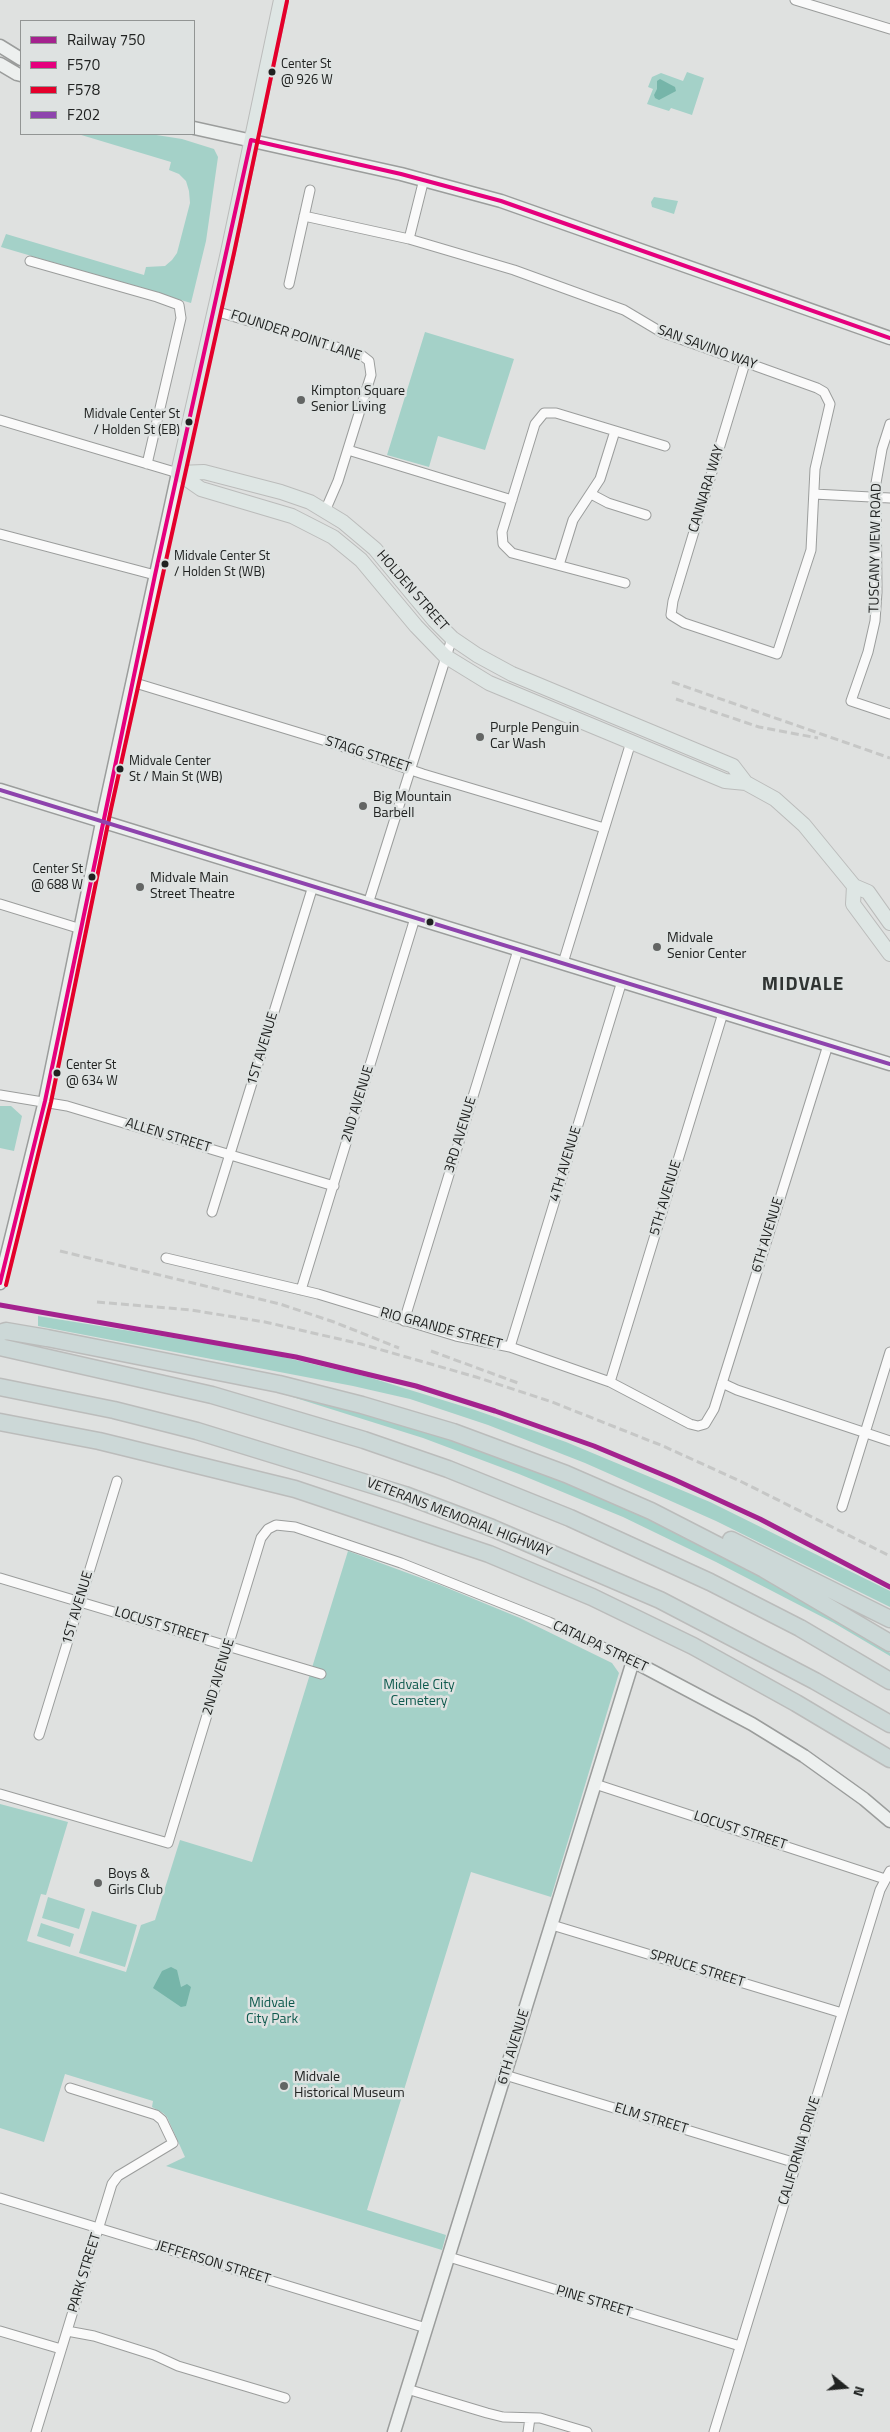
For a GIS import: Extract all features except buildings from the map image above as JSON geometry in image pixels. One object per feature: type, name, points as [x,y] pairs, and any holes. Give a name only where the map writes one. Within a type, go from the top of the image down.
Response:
[{"type":"highway","points":[[0,1333],[6,1331],[47,1338],[315,1392],[418,1421],[610,1486],[665,1508],[890,1618]]},
{"type":"highway","points":[[0,1347],[212,1395],[373,1444],[510,1493],[618,1538],[710,1582],[800,1628],[890,1681]]},
{"type":"highway","name":"VETERANS MEMORIAL HIGHWAY","points":[[0,1387],[114,1410],[197,1431],[405,1495],[492,1528],[660,1600],[815,1681],[890,1724]]},
{"type":"highway","points":[[0,1422],[154,1454],[295,1489],[439,1536],[541,1575],[643,1621],[796,1703],[890,1759]]},
{"type":"highway","points":[[531,1460],[617,1496],[684,1527],[764,1570],[890,1643]]},
{"type":"highway","points":[[796,1703],[890,1769]]},
{"type":"main road","points":[[178,473],[215,311],[281,0]]},
{"type":"main road","name":"HOLDEN STREET","points":[[178,473],[204,472],[298,497],[325,511],[375,549],[434,620],[452,638],[476,655],[512,674],[733,766],[746,782],[775,799],[804,826],[854,886],[868,892],[890,923]]},
{"type":"main road","name":"HOLDEN STREET","points":[[178,473],[201,489],[292,516],[333,537],[361,560],[416,626],[445,656],[498,687],[725,781],[746,782]]},
{"type":"main road","points":[[854,886],[853,904],[890,954]]},
{"type":"street","points":[[795,0],[890,29]]},
{"type":"street","points":[[0,46],[20,58]]},
{"type":"street","points":[[0,64],[20,75]]},
{"type":"street","points":[[195,128],[424,179],[545,215],[890,338]]},
{"type":"street","points":[[409,240],[424,179]]},
{"type":"street","points":[[289,284],[310,190]]},
{"type":"street","name":"SAN SAVINO WAY","points":[[304,216],[409,240],[514,270],[632,313],[657,331],[817,388],[828,398],[830,408],[819,446],[811,550],[777,654]]},
{"type":"street","points":[[30,261],[157,296],[179,305],[181,318],[148,464]]},
{"type":"street","name":"FOUNDER POINT LANE","points":[[215,311],[360,354],[367,359],[371,368],[371,375],[338,481],[325,511]]},
{"type":"street","name":"CANNARA WAY","points":[[746,363],[673,601],[672,615],[684,623],[777,654]]},
{"type":"street","points":[[625,583],[512,553],[503,544],[502,532],[535,424],[544,413],[556,413],[665,446]]},
{"type":"street","name":"HOLDEN STREET","points":[[0,420],[178,473]]},
{"type":"street","name":"TUSCANY VIEW ROAD","points":[[890,424],[879,460],[875,497],[876,614],[868,652],[851,701],[890,714]]},
{"type":"street","points":[[559,566],[574,520],[602,473],[615,431]]},
{"type":"street","points":[[348,450],[512,500]]},
{"type":"street","points":[[0,1283],[45,1101],[102,821],[178,473]]},
{"type":"street","points":[[591,494],[608,503],[646,515]]},
{"type":"street","points":[[814,494],[890,498]]},
{"type":"street","points":[[0,534],[155,575]]},
{"type":"street","points":[[368,904],[452,638]]},
{"type":"street","name":"STAGG STREET","points":[[132,682],[604,828]]},
{"type":"street","points":[[563,963],[631,742]]},
{"type":"street","points":[[0,790],[890,1064]]},
{"type":"street","name":"1ST AVENUE","points":[[212,1212],[313,886]]},
{"type":"street","points":[[0,904],[81,929]]},
{"type":"street","name":"2ND AVENUE","points":[[301,1290],[415,918]]},
{"type":"street","name":"3RD AVENUE","points":[[404,1321],[518,950]]},
{"type":"street","name":"4TH AVENUE","points":[[510,1347],[622,981]]},
{"type":"street","name":"5TH AVENUE","points":[[610,1382],[723,1013]]},
{"type":"street","name":"6TH AVENUE","points":[[705,1424],[714,1409],[828,1045]]},
{"type":"street","name":"ALLEN STREET","points":[[0,1095],[67,1106],[334,1186]]},
{"type":"street","name":"RIO GRANDE STREET","points":[[166,1258],[301,1290],[456,1336],[510,1347],[610,1382],[690,1424],[698,1426],[705,1424]]},
{"type":"street","points":[[842,1507],[890,1352]]},
{"type":"street","points":[[722,1382],[737,1390],[890,1441]]},
{"type":"street","name":"1ST AVENUE","points":[[39,1735],[118,1481]]},
{"type":"street","name":"2ND AVENUE","points":[[0,1794],[168,1843],[261,1538],[268,1529],[284,1524]]},
{"type":"street","name":"CATALPA STREET","points":[[284,1524],[368,1551],[454,1584],[549,1622],[633,1661],[744,1720],[797,1752],[864,1799],[890,1821]]},
{"type":"street","name":"LOCUST STREET","points":[[0,1578],[321,1674]]},
{"type":"street","name":"6TH AVENUE","points":[[394,2432],[633,1661]]},
{"type":"street","name":"LOCUST STREET","points":[[595,1784],[887,1875]]},
{"type":"street","name":"CALIFORNIA DRIVE","points":[[714,2432],[842,2013],[887,1875]]},
{"type":"street","name":"SPRUCE STREET","points":[[552,1925],[842,2013]]},
{"type":"street","name":"ELM STREET","points":[[505,2075],[796,2163]]},
{"type":"street","name":"PARK STREET","points":[[36,2432],[114,2180],[173,2143],[162,2120],[156,2115],[70,2088]]},
{"type":"street","name":"JEFFERSON STREET","points":[[0,2198],[426,2328]]},
{"type":"street","name":"PINE STREET","points":[[448,2257],[740,2346]]},
{"type":"street","points":[[0,2331],[61,2349]]},
{"type":"street","points":[[67,2331],[94,2336],[154,2355],[178,2366],[285,2398]]},
{"type":"street","points":[[407,2389],[487,2413],[550,2421],[587,2432]]},
{"type":"street","points":[[528,2432],[530,2418]]},
{"type":"green space","points":[[687,72],[704,78],[692,115],[671,108],[669,111],[647,104],[653,89],[648,87],[652,77],[661,73],[683,81]]},
{"type":"green space","points":[[81,135],[156,135],[182,139],[214,149],[218,157],[206,241],[191,303],[1,247],[6,234],[144,275],[146,267],[165,266],[177,253],[190,203],[186,181],[179,174],[169,170],[171,162]]},
{"type":"green space","points":[[654,197],[678,201],[674,214],[652,207],[651,202]]},
{"type":"green space","points":[[425,332],[514,359],[485,450],[438,436],[429,467],[387,455]]},
{"type":"green space","points":[[0,1106],[11,1106],[22,1116],[14,1151],[0,1148]]},
{"type":"green space","points":[[38,1316],[266,1353],[368,1377],[475,1410],[566,1442],[710,1502],[890,1591],[890,1607],[716,1521],[585,1463],[488,1425],[410,1399],[353,1386],[38,1326]]},
{"type":"green space","points":[[268,1387],[458,1440],[581,1486],[715,1549],[856,1632],[890,1653],[890,1656],[834,1623],[716,1562],[623,1517],[519,1474],[423,1438],[267,1389]]},
{"type":"green space","name":"Midvale City Park","points":[[348,1551],[440,1585],[520,1618],[612,1663],[619,1673],[551,1897],[471,1872],[367,2210],[446,2235],[442,2250],[166,2166],[185,2157],[167,2117],[152,2107],[153,2101],[65,2074],[44,2142],[0,2128],[0,1804],[68,1822],[46,1895],[41,1894],[27,1941],[126,1972],[141,1925],[155,1920],[180,1840],[252,1862]]},
{"type":"green space","points":[[48,1897],[85,1909],[79,1929],[42,1918]]},
{"type":"green space","points":[[92,1911],[137,1925],[125,1967],[79,1953]]},
{"type":"green space","points":[[41,1923],[74,1934],[70,1947],[37,1936]]},
{"type":"shaded area","points":[[660,79],[675,87],[676,91],[659,100],[654,95],[657,89],[657,81]]},
{"type":"shaded area","points":[[171,1967],[177,1970],[181,1987],[187,1984],[191,1987],[186,2006],[181,2007],[153,1988],[162,1971]]},
{"type":"railway","points":[[672,682],[890,758]]},
{"type":"railway","points":[[676,699],[759,727],[818,738]]},
{"type":"railway","points":[[60,1251],[280,1304],[334,1322],[399,1348]]},
{"type":"railway","points":[[97,1302],[191,1310],[265,1322],[361,1344],[476,1377],[552,1402],[663,1446],[742,1482],[890,1556]]},
{"type":"railway","points":[[431,1351],[518,1383]]},
{"type":"rail line","name":"750","points":[[0,1305],[296,1357],[416,1386],[495,1411],[594,1446],[673,1479],[760,1519],[890,1587]]},
{"type":"transit line","name":"F578","points":[[6,1285],[51,1102],[111,809],[234,253],[287,1]]},
{"type":"transit line","name":"F570","points":[[251,140],[401,174],[501,201],[890,338]]},
{"type":"transit line","name":"F570","points":[[0,1283],[45,1101],[155,575],[251,140]]},
{"type":"transit line","name":"F202","points":[[0,790],[890,1064]]},
{"type":"place","name":"Center St @ 926 W","points":[[272,72]]},
{"type":"place","name":"Kimpton Square Senior Living","points":[[301,400]]},
{"type":"place","name":"Midvale Center St / Holden St (EB)","points":[[189,422]]},
{"type":"place","name":"Midvale Center St / Holden St (WB)","points":[[165,564]]},
{"type":"place","name":"Purple Penguin Car Wash","points":[[480,737]]},
{"type":"place","name":"Midvale Center St / Main St (WB)","points":[[120,769]]},
{"type":"place","name":"Big Mountain Barbell","points":[[363,806]]},
{"type":"place","name":"Center St @ 688 W","points":[[92,877]]},
{"type":"place","name":"Midvale Main Street Theatre","points":[[140,887]]},
{"type":"place","name":"Midvale Senior Center","points":[[657,947]]},
{"type":"place","name":"Center St @ 634 W","points":[[57,1073]]},
{"type":"place","name":"Boys & Girls Club","points":[[98,1883]]},
{"type":"place","name":"Midvale Historical Museum","points":[[284,2086]]},
{"type":"district","name":"MIDVALE","points":[[803,985]]},
{"type":"park label","name":"Midvale City Cemetery","points":[[419,1694]]}]
